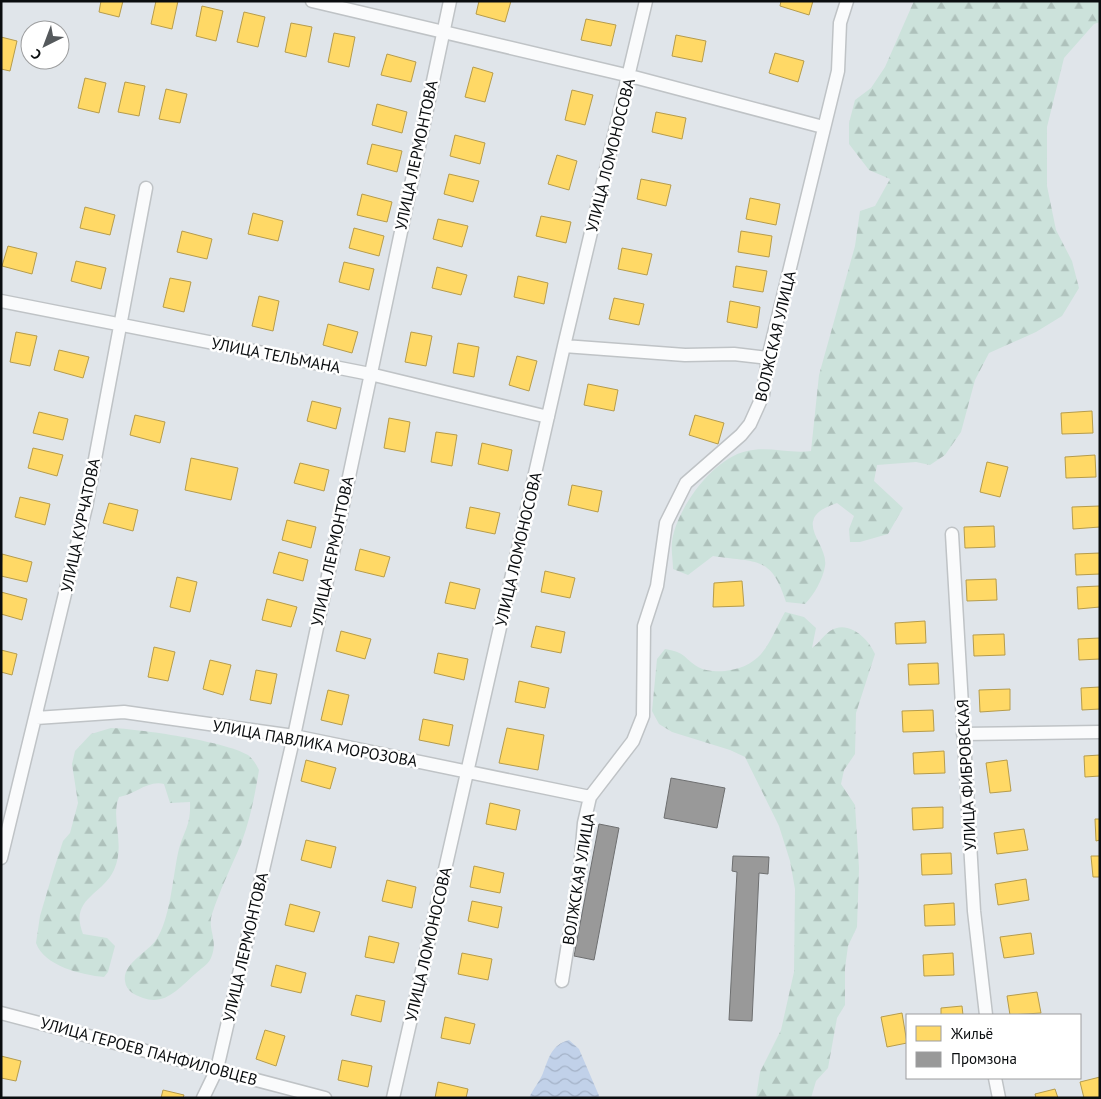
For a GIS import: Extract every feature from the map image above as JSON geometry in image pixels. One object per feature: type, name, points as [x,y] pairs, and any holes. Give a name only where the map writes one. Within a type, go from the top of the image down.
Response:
[{"type":"street","points":[[312,1],[443,30],[630,76],[823,127]]},
{"type":"street","name":"УЛИЦА ЛЕРМОНТОВА","points":[[202,1098],[217,1069],[294,736],[450,1]]},
{"type":"street","name":"УЛИЦА ЛОМОНОСОВА","points":[[393,1098],[564,346],[630,76],[646,1]]},
{"type":"street","name":"ВОЛЖСКАЯ УЛИЦА","points":[[562,981],[580,868],[584,823],[590,797],[633,741],[643,716],[644,626],[657,586],[666,523],[686,483],[750,424],[763,395],[768,358],[838,71],[840,23],[847,1]]},
{"type":"street","name":"УЛИЦА КУРЧАТОВА","points":[[1,858],[5,827],[36,718],[86,507],[146,188]]},
{"type":"street","name":"УЛИЦА ТЕЛЬМАНА","points":[[1,301],[120,323],[370,374],[548,417]]},
{"type":"street","points":[[564,346],[685,355],[734,354],[768,358]]},
{"type":"street","name":"УЛИЦА ФИБРОВСКАЯ","points":[[952,534],[974,911],[986,1014]]},
{"type":"street","name":"УЛИЦА ПАВЛИКА МОРОЗОВА","points":[[36,718],[124,712],[294,736],[467,770],[590,797]]},
{"type":"street","points":[[963,734],[1100,732]]},
{"type":"street","name":"УЛИЦА ГЕРОЕВ ПАНФИЛОВЦЕВ","points":[[1,1013],[325,1098]]},
{"type":"street","points":[[995,1079],[999,1098]]},
{"type":"green space","points":[[914,1],[1100,1],[1100,22],[1094,24],[1064,58],[1047,127],[1047,186],[1056,230],[1072,261],[1079,288],[1062,316],[1036,332],[989,353],[975,380],[961,432],[945,455],[930,465],[916,462],[877,465],[874,481],[903,508],[888,534],[860,542],[850,542],[849,529],[854,516],[837,503],[823,509],[815,516],[814,532],[825,557],[825,566],[818,586],[805,604],[786,602],[774,576],[768,569],[751,561],[713,556],[688,575],[673,569],[672,542],[675,529],[689,501],[709,474],[734,456],[747,451],[811,451],[819,375],[855,246],[860,211],[875,206],[890,179],[869,170],[849,144],[849,123],[855,100],[871,88],[885,67]]},
{"type":"green space","points":[[785,612],[804,617],[816,628],[812,648],[830,631],[844,627],[857,632],[868,642],[875,654],[856,713],[855,754],[844,770],[841,784],[855,805],[859,868],[857,927],[848,946],[845,968],[845,1005],[837,1018],[828,1068],[816,1081],[811,1098],[756,1098],[760,1072],[781,1030],[794,972],[795,889],[790,861],[779,826],[745,757],[730,750],[672,732],[659,724],[652,711],[657,659],[665,649],[681,654],[698,667],[711,671],[738,668],[757,658],[763,651]]},
{"type":"green space","points":[[111,728],[161,733],[221,745],[248,755],[259,770],[244,835],[212,914],[211,925],[214,946],[211,958],[206,965],[172,994],[159,999],[143,998],[131,992],[127,987],[125,975],[131,964],[152,945],[161,931],[168,910],[178,853],[188,823],[190,802],[170,803],[164,784],[152,784],[119,797],[116,814],[119,850],[114,870],[109,879],[83,905],[80,912],[83,934],[107,938],[115,946],[108,972],[104,977],[85,974],[55,963],[40,951],[36,943],[40,916],[53,872],[63,841],[70,833],[78,803],[72,764],[75,751],[91,734]]},
{"type":"water","points":[[569,1040],[579,1049],[600,1098],[529,1098],[542,1076],[554,1049]]},
{"type":"building: Жильё","points":[[101,1],[123,1],[119,17],[99,12]]},
{"type":"building: Жильё","points":[[156,1],[178,1],[172,29],[151,24]]},
{"type":"building: Жильё","points":[[479,1],[511,1],[505,22],[476,14]]},
{"type":"building: Жильё","points":[[781,1],[813,1],[809,15],[780,6]]},
{"type":"building: Жильё","points":[[202,6],[223,11],[216,41],[196,36]]},
{"type":"building: Жильё","points":[[244,12],[265,17],[258,47],[237,42]]},
{"type":"building: Жильё","points":[[586,19],[616,25],[611,46],[581,40]]},
{"type":"building: Жильё","points":[[291,23],[312,27],[306,57],[285,52]]},
{"type":"building: Жильё","points":[[334,33],[355,37],[349,67],[328,62]]},
{"type":"building: Жильё","points":[[676,35],[706,41],[702,62],[672,56]]},
{"type":"building: Жильё","points":[[1,37],[17,41],[10,71],[1,69]]},
{"type":"building: Жильё","points":[[775,53],[804,61],[798,82],[769,73]]},
{"type":"building: Жильё","points":[[387,54],[416,62],[411,82],[381,75]]},
{"type":"building: Жильё","points":[[473,67],[493,73],[485,102],[465,97]]},
{"type":"building: Жильё","points":[[85,78],[106,83],[99,113],[78,108]]},
{"type":"building: Жильё","points":[[125,82],[145,86],[139,116],[118,112]]},
{"type":"building: Жильё","points":[[166,89],[187,94],[180,123],[159,119]]},
{"type":"building: Жильё","points":[[572,90],[593,95],[585,125],[565,120]]},
{"type":"building: Жильё","points":[[377,104],[407,112],[402,133],[372,125]]},
{"type":"building: Жильё","points":[[656,112],[686,118],[682,139],[652,132]]},
{"type":"building: Жильё","points":[[455,135],[485,143],[480,164],[450,156]]},
{"type":"building: Жильё","points":[[372,144],[402,151],[397,172],[367,164]]},
{"type":"building: Жильё","points":[[557,155],[577,161],[569,190],[548,184]]},
{"type":"building: Жильё","points":[[449,174],[479,181],[473,202],[444,194]]},
{"type":"building: Жильё","points":[[641,179],[671,185],[666,206],[637,199]]},
{"type":"building: Жильё","points":[[362,194],[392,202],[387,222],[357,215]]},
{"type":"building: Жильё","points":[[750,198],[780,204],[776,225],[746,219]]},
{"type":"building: Жильё","points":[[85,207],[115,215],[110,235],[80,228]]},
{"type":"building: Жильё","points":[[253,213],[283,221],[278,241],[248,234]]},
{"type":"building: Жильё","points":[[541,216],[571,222],[566,243],[536,236]]},
{"type":"building: Жильё","points":[[438,219],[468,226],[462,247],[433,239]]},
{"type":"building: Жильё","points":[[354,228],[384,236],[379,256],[349,248]]},
{"type":"building: Жильё","points":[[182,231],[212,239],[207,259],[177,252]]},
{"type":"building: Жильё","points":[[741,231],[772,236],[769,257],[738,252]]},
{"type":"building: Жильё","points":[[8,246],[37,253],[32,274],[2,266]]},
{"type":"building: Жильё","points":[[622,248],[652,254],[647,275],[618,269]]},
{"type":"building: Жильё","points":[[76,261],[106,268],[101,289],[71,281]]},
{"type":"building: Жильё","points":[[344,262],[374,269],[369,290],[339,282]]},
{"type":"building: Жильё","points":[[736,266],[767,271],[763,292],[733,287]]},
{"type":"building: Жильё","points":[[437,267],[467,275],[461,295],[432,288]]},
{"type":"building: Жильё","points":[[518,276],[548,283],[544,304],[514,297]]},
{"type":"building: Жильё","points":[[170,278],[191,282],[184,312],[163,307]]},
{"type":"building: Жильё","points":[[259,296],[279,301],[273,331],[252,326]]},
{"type":"building: Жильё","points":[[614,298],[644,304],[639,325],[609,319]]},
{"type":"building: Жильё","points":[[730,301],[760,307],[757,328],[727,322]]},
{"type":"building: Жильё","points":[[328,324],[358,332],[352,353],[323,345]]},
{"type":"building: Жильё","points":[[16,332],[37,336],[30,366],[10,362]]},
{"type":"building: Жильё","points":[[411,332],[432,336],[426,366],[405,362]]},
{"type":"building: Жильё","points":[[458,343],[479,347],[474,377],[453,373]]},
{"type":"building: Жильё","points":[[59,350],[89,357],[83,378],[54,370]]},
{"type":"building: Жильё","points":[[517,356],[537,361],[529,391],[509,385]]},
{"type":"building: Жильё","points":[[588,384],[618,390],[614,411],[584,405]]},
{"type":"building: Жильё","points":[[312,401],[341,408],[336,429],[307,421]]},
{"type":"building: Жильё","points":[[1092,411],[1093,433],[1062,434],[1061,413]]},
{"type":"building: Жильё","points":[[39,412],[68,419],[63,440],[33,433]]},
{"type":"building: Жильё","points":[[135,415],[165,422],[160,443],[130,435]]},
{"type":"building: Жильё","points":[[695,415],[724,423],[718,444],[689,435]]},
{"type":"building: Жильё","points":[[389,418],[410,422],[405,452],[384,448]]},
{"type":"building: Жильё","points":[[436,432],[457,435],[452,466],[431,462]]},
{"type":"building: Жильё","points":[[482,443],[512,450],[508,471],[478,464]]},
{"type":"building: Жильё","points":[[33,448],[63,455],[57,476],[28,468]]},
{"type":"building: Жильё","points":[[1095,455],[1096,477],[1066,478],[1065,457]]},
{"type":"building: Жильё","points":[[191,458],[238,468],[231,500],[185,490]]},
{"type":"building: Жильё","points":[[987,462],[1008,467],[1000,497],[980,492]]},
{"type":"building: Жильё","points":[[300,463],[329,470],[324,491],[294,483]]},
{"type":"building: Жильё","points":[[572,485],[602,491],[598,512],[568,505]]},
{"type":"building: Жильё","points":[[20,497],[50,504],[45,525],[15,517]]},
{"type":"building: Жильё","points":[[109,503],[138,510],[133,531],[103,523]]},
{"type":"building: Жильё","points":[[1100,506],[1100,527],[1073,529],[1072,507]]},
{"type":"building: Жильё","points":[[470,507],[500,513],[495,534],[466,528]]},
{"type":"building: Жильё","points":[[287,520],[316,527],[311,548],[282,540]]},
{"type":"building: Жильё","points":[[994,526],[995,547],[965,548],[964,527]]},
{"type":"building: Жильё","points":[[360,549],[390,557],[384,577],[355,570]]},
{"type":"building: Жильё","points":[[279,552],[308,560],[303,581],[273,573]]},
{"type":"building: Жильё","points":[[1100,553],[1100,574],[1076,575],[1075,554]]},
{"type":"building: Жильё","points":[[2,554],[32,562],[27,582],[1,576]]},
{"type":"building: Жильё","points":[[545,571],[575,578],[570,598],[541,592]]},
{"type":"building: Жильё","points":[[177,577],[197,582],[190,612],[170,607]]},
{"type":"building: Жильё","points":[[996,579],[997,600],[967,601],[966,580]]},
{"type":"building: Жильё","points":[[742,581],[744,606],[713,607],[714,583]]},
{"type":"building: Жильё","points":[[450,582],[480,589],[475,609],[445,603]]},
{"type":"building: Жильё","points":[[1100,586],[1100,607],[1078,609],[1077,587]]},
{"type":"building: Жильё","points":[[1,592],[27,599],[22,620],[1,614]]},
{"type":"building: Жильё","points":[[267,599],[297,607],[291,627],[262,620]]},
{"type":"building: Жильё","points":[[925,621],[926,643],[896,644],[895,623]]},
{"type":"building: Жильё","points":[[536,626],[565,632],[561,653],[531,647]]},
{"type":"building: Жильё","points":[[341,631],[371,639],[365,659],[336,651]]},
{"type":"building: Жильё","points":[[1004,634],[1005,655],[974,656],[973,635]]},
{"type":"building: Жильё","points":[[1100,638],[1100,659],[1079,660],[1078,639]]},
{"type":"building: Жильё","points":[[154,647],[175,652],[168,681],[148,677]]},
{"type":"building: Жильё","points":[[1,650],[17,654],[12,675],[1,672]]},
{"type":"building: Жильё","points":[[438,653],[468,659],[464,680],[434,673]]},
{"type":"building: Жильё","points":[[210,660],[231,665],[223,695],[203,689]]},
{"type":"building: Жильё","points":[[938,663],[939,684],[909,685],[908,664]]},
{"type":"building: Жильё","points":[[256,670],[277,674],[271,704],[250,700]]},
{"type":"building: Жильё","points":[[519,681],[549,688],[545,708],[515,702]]},
{"type":"building: Жильё","points":[[1100,687],[1100,709],[1082,710],[1081,688]]},
{"type":"building: Жильё","points":[[1010,689],[1010,710],[980,712],[979,690]]},
{"type":"building: Жильё","points":[[328,690],[349,695],[342,725],[321,720]]},
{"type":"building: Жильё","points":[[933,710],[934,731],[903,732],[902,711]]},
{"type":"building: Жильё","points":[[423,719],[453,725],[449,746],[419,740]]},
{"type":"building: Жильё","points":[[507,728],[544,735],[538,770],[499,763]]},
{"type":"building: Жильё","points":[[944,751],[945,773],[914,774],[913,753]]},
{"type":"building: Жильё","points":[[1100,755],[1100,776],[1085,777],[1084,756]]},
{"type":"building: Жильё","points":[[306,760],[336,768],[330,789],[301,781]]},
{"type":"building: Жильё","points":[[1007,760],[1011,791],[990,793],[986,763]]},
{"type":"building: Жильё","points":[[490,803],[520,810],[516,830],[486,824]]},
{"type":"building: Жильё","points":[[943,807],[943,828],[913,830],[912,808]]},
{"type":"building: Жильё","points":[[1095,819],[1100,819],[1100,840],[1096,841]]},
{"type":"building: Жильё","points":[[1024,829],[1028,850],[997,854],[994,833]]},
{"type":"building: Жильё","points":[[306,840],[336,847],[331,868],[301,860]]},
{"type":"building: Жильё","points":[[951,853],[952,874],[922,875],[921,854]]},
{"type":"building: Жильё","points":[[1091,856],[1100,856],[1100,877],[1093,877]]},
{"type":"building: Жильё","points":[[474,866],[504,873],[500,893],[470,887]]},
{"type":"building: Жильё","points":[[1026,879],[1029,900],[998,905],[995,884]]},
{"type":"building: Жильё","points":[[387,880],[416,887],[412,908],[382,901]]},
{"type":"building: Жильё","points":[[472,901],[502,907],[498,928],[468,921]]},
{"type":"building: Жильё","points":[[954,903],[955,925],[925,926],[924,905]]},
{"type":"building: Жильё","points":[[290,904],[320,912],[314,932],[285,925]]},
{"type":"building: Жильё","points":[[1031,933],[1034,954],[1004,958],[1000,937]]},
{"type":"building: Жильё","points":[[369,936],[399,943],[394,963],[365,957]]},
{"type":"building: Жильё","points":[[462,953],[492,959],[488,980],[458,974]]},
{"type":"building: Жильё","points":[[953,953],[954,975],[924,976],[923,955]]},
{"type":"building: Жильё","points":[[276,965],[306,973],[301,993],[271,986]]},
{"type":"building: Жильё","points":[[1037,992],[1041,1013],[1010,1014],[1007,996]]},
{"type":"building: Жильё","points":[[356,995],[385,1001],[381,1022],[351,1015]]},
{"type":"building: Жильё","points":[[962,1006],[963,1014],[941,1014],[941,1008]]},
{"type":"building: Жильё","points":[[902,1013],[906,1043],[887,1047],[881,1017]]},
{"type":"building: Жильё","points":[[445,1017],[475,1024],[470,1044],[441,1038]]},
{"type":"building: Жильё","points":[[265,1030],[285,1036],[276,1066],[256,1059]]},
{"type":"building: Жильё","points":[[1,1056],[21,1061],[16,1081],[1,1078]]},
{"type":"building: Жильё","points":[[342,1060],[372,1066],[368,1087],[338,1080]]},
{"type":"building: Жильё","points":[[1100,1077],[1100,1098],[1084,1098],[1080,1082]]},
{"type":"building: Жильё","points":[[438,1082],[468,1089],[466,1098],[435,1098]]},
{"type":"building: Жильё","points":[[1055,1089],[1058,1098],[1036,1098],[1035,1094]]},
{"type":"building: Жильё","points":[[163,1090],[184,1095],[183,1098],[161,1098]]},
{"type":"building: Промзона","points":[[671,778],[725,788],[717,828],[664,818]]},
{"type":"building: Промзона","points":[[599,824],[619,828],[594,960],[574,956]]},
{"type":"building: Промзона","points":[[733,856],[769,857],[768,874],[759,873],[752,1021],[729,1020],[737,872],[732,871]]}]
